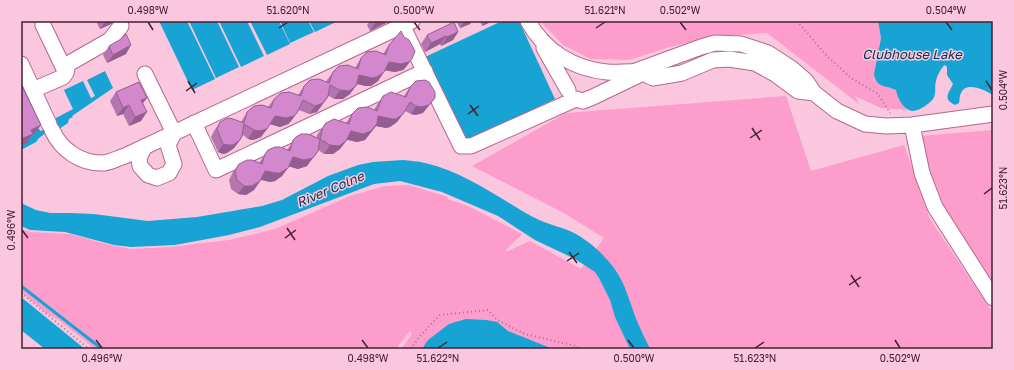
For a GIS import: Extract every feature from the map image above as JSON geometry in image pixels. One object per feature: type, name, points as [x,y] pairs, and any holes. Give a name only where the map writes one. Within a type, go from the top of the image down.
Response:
[{"type":"street","points":[[21,64],[50,127],[65,150],[83,160],[104,163],[125,156],[407,23],[425,71],[461,146],[471,146],[572,95]]},
{"type":"street","points":[[43,25],[66,73]]},
{"type":"street","points":[[33,90],[63,77],[66,73],[68,64],[110,40],[121,26]]},
{"type":"street","points":[[532,27],[572,95],[583,101],[638,72]]},
{"type":"street","points":[[532,27],[542,41],[555,53],[578,66],[607,72],[638,72],[653,78],[682,73],[714,60],[729,59],[755,63],[775,74],[798,90],[818,96],[838,112],[866,124],[876,126],[905,125],[993,114]]},
{"type":"street","points":[[572,95],[566,82],[568,74],[578,66]]},
{"type":"street","points":[[194,123],[216,170],[425,71]]},
{"type":"street","points":[[145,74],[174,133]]},
{"type":"street","points":[[905,125],[935,207],[993,298]]},
{"type":"street","points":[[145,146],[139,158],[140,166],[148,175],[157,178],[169,173],[174,164],[168,145],[174,133]]},
{"type":"path","points":[[797,21],[826,55],[851,78],[878,94],[905,125]]},
{"type":"path","points":[[21,293],[89,349]]},
{"type":"path","points":[[411,349],[419,337],[440,315],[488,310],[498,320],[525,334],[576,346],[580,349]]},
{"type":"shaded area","points":[[540,21],[878,21],[881,38],[874,74],[875,79],[896,90],[898,98],[908,110],[881,108],[855,96],[859,104],[767,33],[710,37],[670,47],[629,60],[591,59],[563,45]]},
{"type":"shaded area","points":[[786,96],[811,171],[904,145],[930,219],[993,313],[993,349],[401,349],[412,334],[410,331],[396,349],[95,349],[59,320],[46,313],[21,292],[21,229],[31,232],[70,234],[131,249],[171,247],[229,240],[275,229],[350,196],[385,186],[409,185],[448,197],[447,199],[468,206],[522,234],[505,251],[530,241],[581,269],[604,238],[564,213],[472,166],[566,113]]},
{"type":"shaded area","points":[[993,130],[993,286],[935,207],[920,136]]},
{"type":"water","points":[[159,21],[187,21],[215,79],[192,90]]},
{"type":"water","points":[[189,21],[217,21],[239,67],[216,78]]},
{"type":"water","points":[[219,21],[247,21],[264,56],[241,67]]},
{"type":"water","points":[[250,21],[279,21],[290,44],[267,55]]},
{"type":"water","points":[[280,21],[308,21],[314,32],[290,43]]},
{"type":"water","points":[[309,21],[338,21],[315,32]]},
{"type":"water","points":[[502,21],[519,21],[555,99],[464,142],[425,57]]},
{"type":"water","name":"Clubhouse Lake","points":[[878,21],[993,21],[993,95],[971,87],[963,89],[959,103],[955,105],[951,103],[948,98],[948,93],[953,84],[947,75],[947,67],[945,65],[937,77],[933,99],[919,110],[912,111],[906,109],[900,102],[896,90],[879,84],[875,79],[874,74],[881,38]]},
{"type":"water","points":[[105,71],[113,88],[72,116],[73,117],[69,119],[68,123],[59,129],[53,128],[36,142],[21,150],[21,133],[25,139],[38,128],[41,131],[51,125],[54,119],[73,109],[64,90],[83,81],[91,98],[95,96],[87,80]]},
{"type":"water","name":"River Colne","points":[[403,160],[422,162],[453,172],[480,185],[535,218],[572,232],[586,240],[604,256],[618,274],[625,287],[639,325],[650,349],[630,349],[615,317],[610,300],[595,272],[575,259],[535,240],[498,216],[442,192],[400,181],[374,184],[260,227],[229,235],[175,245],[131,247],[114,245],[65,232],[30,230],[21,226],[21,203],[36,210],[50,213],[94,214],[148,221],[197,217],[262,206],[282,200],[328,176],[358,165],[373,162]]},
{"type":"water","points":[[21,297],[85,349],[45,349],[21,330]]},
{"type":"water","points":[[466,319],[497,322],[508,331],[553,349],[422,349],[428,340],[449,324]]},
{"type":"building","points":[[454,22],[458,32],[431,43],[427,35]]},
{"type":"building","points":[[401,31],[404,37],[409,40],[415,51],[409,62],[401,64],[389,62],[384,72],[377,77],[372,78],[359,75],[356,86],[349,91],[340,90],[330,85],[328,96],[323,103],[315,106],[303,100],[294,116],[286,118],[275,116],[267,129],[259,131],[254,130],[244,124],[240,140],[233,145],[223,144],[217,129],[220,122],[228,118],[244,123],[247,112],[254,106],[262,105],[271,108],[274,99],[281,93],[289,92],[301,96],[304,86],[310,80],[319,79],[329,83],[333,72],[339,66],[348,65],[358,69],[361,58],[367,52],[376,51],[386,55],[389,45]]},
{"type":"building","points":[[126,34],[131,45],[113,55],[109,46],[121,39]]},
{"type":"building","points":[[425,80],[429,82],[435,92],[435,98],[429,105],[421,107],[410,102],[403,114],[396,119],[378,116],[377,124],[371,131],[363,134],[351,131],[346,141],[339,146],[330,145],[320,139],[323,127],[326,123],[334,119],[349,124],[352,114],[358,108],[367,107],[377,111],[383,96],[391,92],[406,97],[410,87],[416,81]]},
{"type":"building","points":[[139,82],[147,98],[141,100],[147,112],[135,117],[129,105],[123,108],[116,92]]},
{"type":"building","points":[[21,84],[41,125],[31,130],[33,134],[21,139]]},
{"type":"building","points":[[301,134],[308,134],[320,139],[318,151],[313,158],[304,160],[293,157],[288,168],[280,173],[265,171],[260,181],[252,186],[244,186],[237,180],[235,171],[239,164],[247,160],[252,160],[262,164],[268,150],[275,147],[280,147],[290,151],[293,140]]},
{"type":"waterway","points":[[21,286],[102,349]]}]
